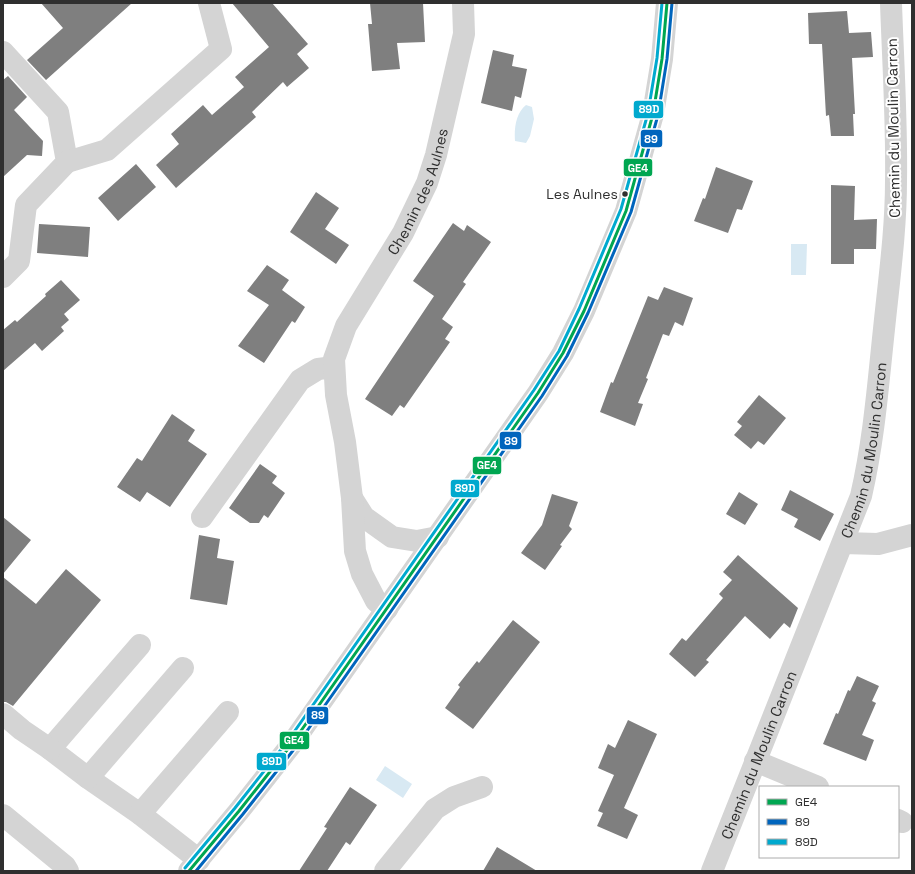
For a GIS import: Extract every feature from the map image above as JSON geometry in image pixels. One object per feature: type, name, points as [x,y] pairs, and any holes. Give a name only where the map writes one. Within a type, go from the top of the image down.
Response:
[{"type":"street","points":[[3,277],[19,261],[26,205],[67,162],[107,150],[220,49],[209,3]]},
{"type":"street","name":"Chemin des Aulnes","points":[[387,609],[376,601],[360,568],[355,551],[352,498],[345,442],[336,395],[334,359],[346,326],[403,232],[427,184],[436,155],[464,34],[463,3]]},
{"type":"street","points":[[3,714],[22,730],[140,814],[194,866],[291,745],[438,537],[538,392],[563,353],[584,311],[626,211],[651,122],[662,59],[667,3]]},
{"type":"street","name":"Chemin du Moulin Carron","points":[[712,871],[861,496],[873,435],[894,228],[896,145],[891,3]]},
{"type":"street","points":[[3,52],[58,112],[67,162]]},
{"type":"street","points":[[202,517],[300,380],[318,369],[334,367]]},
{"type":"street","name":"Chemin des Aulnes","points":[[352,498],[364,517],[392,537],[417,542],[438,537]]},
{"type":"street","points":[[843,542],[878,544],[912,536]]},
{"type":"street","points":[[50,750],[140,646]]},
{"type":"street","points":[[88,778],[183,668]]},
{"type":"street","points":[[140,814],[228,712]]},
{"type":"street","points":[[755,761],[816,786]]},
{"type":"street","points":[[385,871],[435,809],[454,797],[482,787]]},
{"type":"street","points":[[3,815],[65,866],[68,871]]},
{"type":"shaded area","points":[[526,105],[532,107],[534,119],[530,136],[526,143],[515,141],[515,126],[520,112]]},
{"type":"shaded area","points":[[791,244],[807,244],[806,275],[791,275]]},
{"type":"shaded area","points":[[385,766],[412,784],[403,798],[376,780]]},
{"type":"building","points":[[41,3],[132,3],[46,80],[27,60],[63,28]]},
{"type":"building","points":[[232,3],[272,3],[308,44],[297,54],[309,68],[287,87],[283,82],[252,112],[256,117],[176,188],[156,165],[179,144],[171,134],[203,105],[212,115],[244,87],[235,77],[269,47]]},
{"type":"building","points":[[370,3],[423,3],[425,42],[397,43],[400,69],[372,71],[368,24],[372,24]]},
{"type":"building","points":[[847,11],[849,33],[871,32],[873,57],[852,58],[855,114],[853,114],[854,136],[831,136],[829,115],[826,116],[822,44],[809,44],[808,13]]},
{"type":"building","points":[[493,50],[514,55],[512,66],[527,69],[521,98],[515,96],[512,111],[481,103]]},
{"type":"building","points":[[8,76],[27,97],[14,110],[43,141],[42,156],[27,155],[3,177],[3,80]]},
{"type":"building","points":[[136,164],[156,187],[118,221],[98,198]]},
{"type":"building","points":[[716,167],[753,181],[742,210],[737,209],[728,233],[694,221],[703,198],[705,199]]},
{"type":"building","points":[[831,185],[855,186],[854,220],[877,219],[876,249],[854,249],[854,264],[831,264]]},
{"type":"building","points":[[316,192],[339,208],[325,229],[349,245],[336,264],[290,232]]},
{"type":"building","points":[[453,223],[464,231],[467,225],[491,242],[463,282],[466,284],[442,319],[453,327],[445,339],[450,342],[404,408],[400,405],[392,416],[365,399],[434,296],[413,281]]},
{"type":"building","points":[[39,224],[90,227],[88,257],[37,253]]},
{"type":"building","points":[[267,265],[289,280],[282,290],[305,307],[295,323],[292,321],[264,363],[238,346],[269,305],[247,291]]},
{"type":"building","points":[[61,280],[80,300],[64,314],[69,320],[61,327],[64,331],[42,351],[35,343],[3,371],[3,330],[15,320],[17,322],[46,296],[45,294]]},
{"type":"building","points":[[664,287],[693,298],[683,326],[675,322],[669,336],[663,334],[646,378],[648,379],[638,403],[643,404],[635,426],[600,412],[611,382],[613,383],[648,296],[658,300]]},
{"type":"building","points":[[759,395],[786,418],[764,445],[758,441],[751,449],[734,435],[742,426],[737,422]]},
{"type":"building","points":[[172,414],[195,430],[188,441],[207,454],[170,507],[147,492],[140,502],[117,487],[137,458],[142,461]]},
{"type":"building","points":[[260,464],[277,476],[272,483],[285,493],[268,518],[264,515],[259,523],[250,523],[229,508]]},
{"type":"building","points":[[790,490],[834,514],[820,541],[794,527],[798,519],[781,510]]},
{"type":"building","points":[[739,492],[758,504],[745,525],[726,514]]},
{"type":"building","points":[[552,494],[578,502],[569,526],[572,529],[560,545],[562,546],[545,570],[521,553],[542,525]]},
{"type":"building","points":[[3,517],[31,540],[3,574]]},
{"type":"building","points":[[199,535],[220,539],[217,558],[234,561],[227,605],[190,599]]},
{"type":"building","points":[[738,555],[798,608],[790,628],[784,623],[770,639],[745,616],[706,660],[709,662],[695,677],[669,654],[682,638],[686,641],[723,598],[719,594],[732,580],[723,572]]},
{"type":"building","points":[[66,569],[101,600],[13,706],[3,702],[3,577],[36,604]]},
{"type":"building","points":[[513,620],[540,642],[473,729],[445,708],[460,687],[458,685],[477,661],[479,663]]},
{"type":"building","points":[[857,676],[879,686],[872,701],[876,703],[862,735],[874,740],[866,761],[823,744],[836,713],[838,714],[848,690],[850,691]]},
{"type":"building","points":[[628,720],[657,734],[624,808],[638,815],[627,839],[597,826],[603,813],[598,811],[614,775],[598,768],[608,744],[615,748]]},
{"type":"building","points":[[350,787],[377,805],[350,845],[346,842],[327,871],[299,871],[327,828],[324,827]]},
{"type":"building","points":[[497,847],[537,871],[483,871]]},
{"type":"transit line","name":"89D","points":[[185,868],[287,742],[534,390],[559,351],[579,309],[621,209],[648,113],[657,58],[662,3]]},
{"type":"transit line","name":"GE4","points":[[189,871],[291,745],[538,393],[563,353],[584,311],[626,211],[653,114],[662,59],[667,3]]},
{"type":"transit line","name":"89","points":[[196,871],[295,748],[542,396],[567,356],[588,313],[631,212],[658,115],[667,59],[672,3]]},
{"type":"place","name":"Les Aulnes","points":[[625,194]]}]
